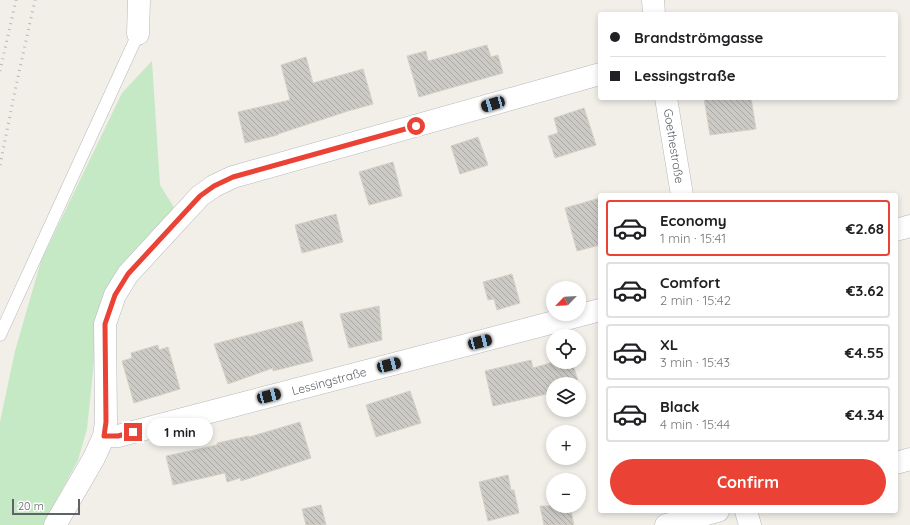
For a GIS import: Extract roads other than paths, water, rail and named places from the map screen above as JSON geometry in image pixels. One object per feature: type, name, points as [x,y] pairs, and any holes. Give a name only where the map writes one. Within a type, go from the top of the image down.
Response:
[{"type":"street","points":[[138,34],[139,0]]},
{"type":"street","points":[[652,0],[654,12]]},
{"type":"street","points":[[55,525],[94,458],[104,436],[106,422],[105,324],[115,295],[128,274],[200,196],[214,186],[233,177],[598,75]]},
{"type":"street","name":"Goethestraße","points":[[666,100],[682,193]]},
{"type":"street","points":[[898,229],[910,226]]},
{"type":"street","name":"Lessingstraße","points":[[104,436],[118,436],[598,311]]},
{"type":"street","points":[[898,462],[910,459]]},
{"type":"street","points":[[666,525],[711,513]]},
{"type":"street","points":[[747,513],[750,525]]},
{"type":"lane","points":[[0,335],[138,34]]},
{"type":"railway","points":[[0,71],[16,0]]},
{"type":"railway","points":[[0,165],[35,0]]}]
